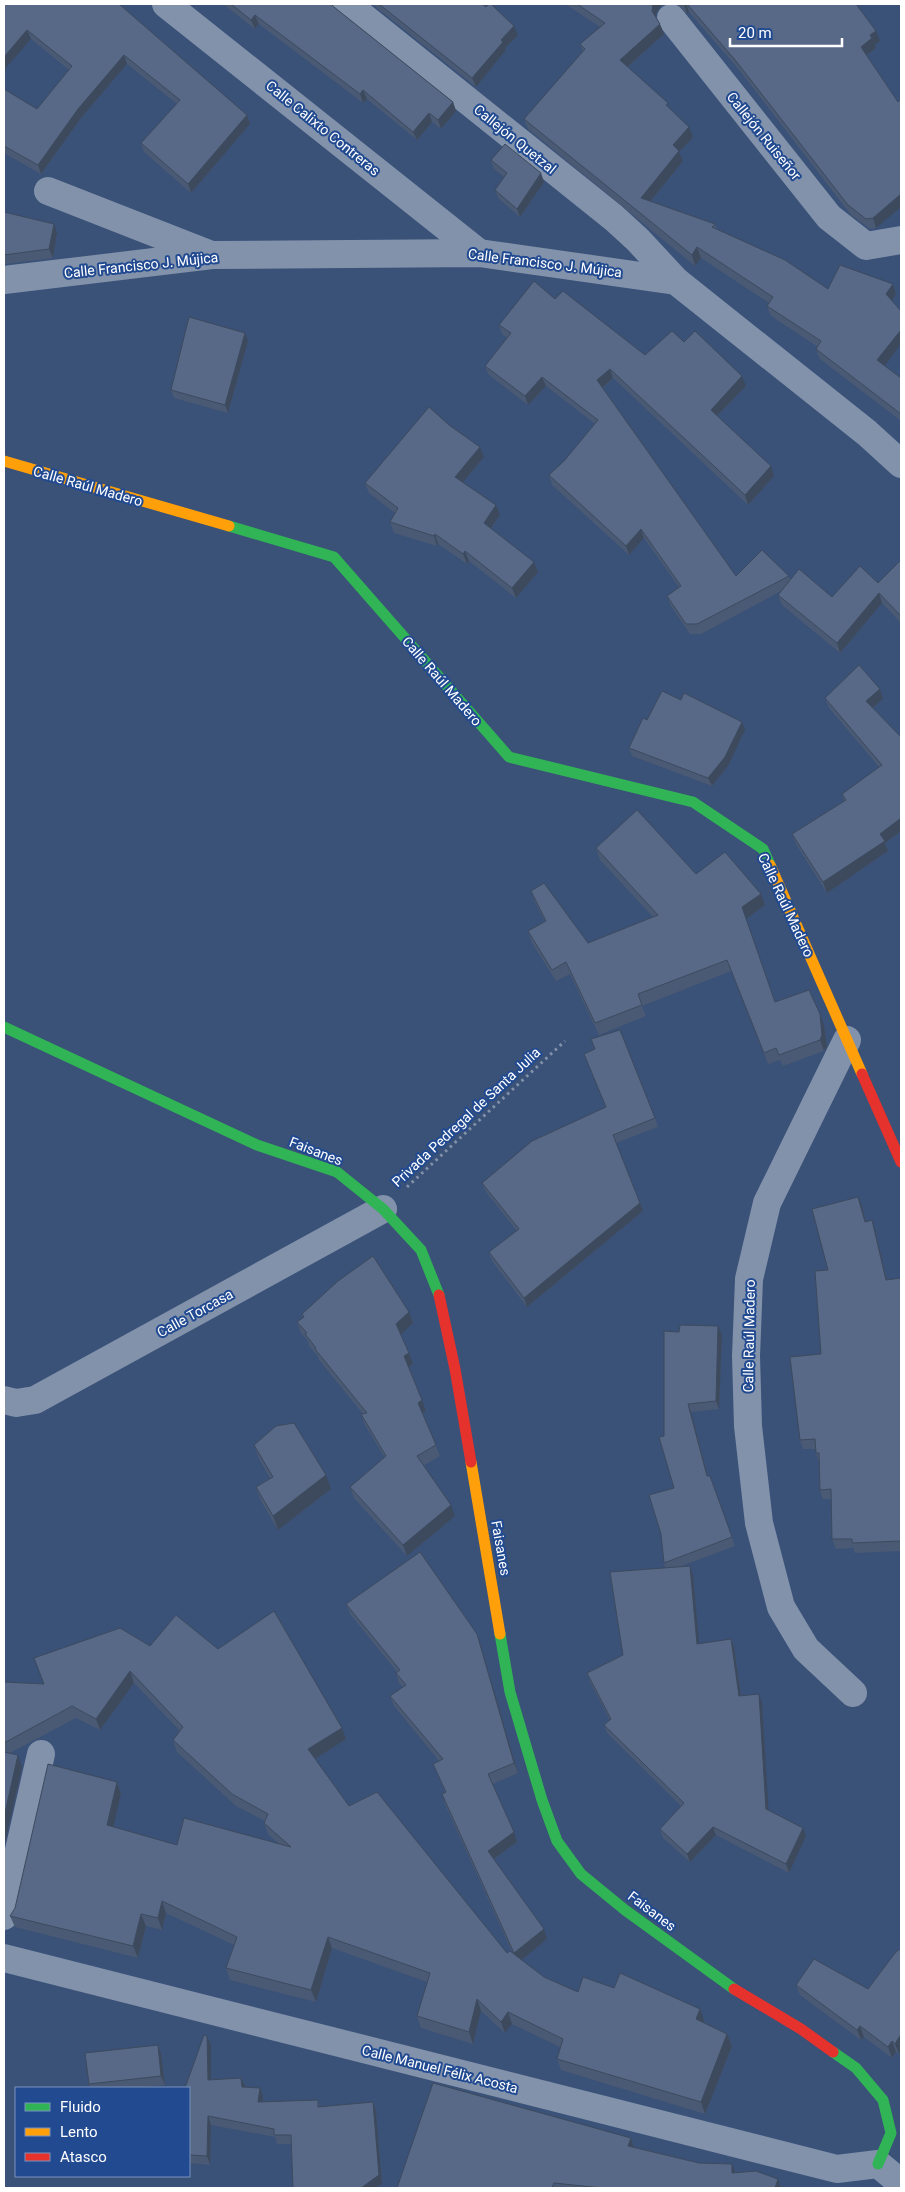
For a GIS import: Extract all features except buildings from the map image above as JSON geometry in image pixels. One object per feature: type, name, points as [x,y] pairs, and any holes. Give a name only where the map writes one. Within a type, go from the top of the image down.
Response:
[{"type":"street","name":"Calle Calixto Contreras","points":[[166,4],[479,253]]},
{"type":"street","name":"Callejón Quetzal","points":[[347,4],[614,218],[676,280]]},
{"type":"street","name":"Callejón Ruiseñor","points":[[671,18],[829,217],[866,246],[901,240]]},
{"type":"street","points":[[48,191],[212,255]]},
{"type":"street","name":"Calle Francisco J. Mújica","points":[[4,280],[212,255],[479,253],[676,280]]},
{"type":"street","points":[[676,280],[900,458]]},
{"type":"street","name":"Calle Raúl Madero","points":[[4,461],[334,558],[509,757],[693,802],[763,849],[847,1040],[767,1203],[748,1279],[746,1356],[748,1426],[759,1523],[781,1607],[806,1649],[853,1693]]},
{"type":"street","name":"Faisanes","points":[[4,1027],[257,1145],[337,1172],[383,1209],[421,1250],[440,1299],[456,1369],[510,1692],[542,1800],[557,1841],[581,1874],[625,1910],[726,1984],[800,2029],[856,2068],[883,2100],[891,2133],[878,2164]]},
{"type":"street","points":[[847,1040],[901,1162]]},
{"type":"street","name":"Calle Torcasa","points":[[4,1400],[16,1403],[35,1400],[383,1209]]},
{"type":"street","points":[[4,1916],[41,1754]]},
{"type":"street","name":"Calle Manuel Félix Acosta","points":[[4,1958],[837,2169],[878,2164]]},
{"type":"street","points":[[878,2164],[901,2183]]},
{"type":"path","name":"Privada Pedregal de Santa Julia","points":[[383,1209],[565,1041]]},
{"type":"traffic: fast","points":[[229,526],[334,557],[509,757],[693,802],[763,849],[770,865]]},
{"type":"traffic: fast","points":[[4,1027],[257,1145],[337,1172],[383,1209],[421,1250],[439,1295]]},
{"type":"traffic: fast","points":[[500,1634],[510,1692],[542,1800],[557,1841],[581,1874],[625,1910],[734,1989]]},
{"type":"traffic: fast","points":[[833,2052],[856,2068],[883,2100],[891,2133],[878,2164]]},
{"type":"traffic: slow","points":[[4,461],[229,526]]},
{"type":"traffic: slow","points":[[770,865],[862,1074]]},
{"type":"traffic: slow","points":[[471,1462],[500,1634]]},
{"type":"traffic: jam","points":[[862,1074],[901,1162]]},
{"type":"traffic: jam","points":[[439,1295],[455,1369],[471,1462]]},
{"type":"traffic: jam","points":[[734,1989],[801,2029],[833,2052]]}]
